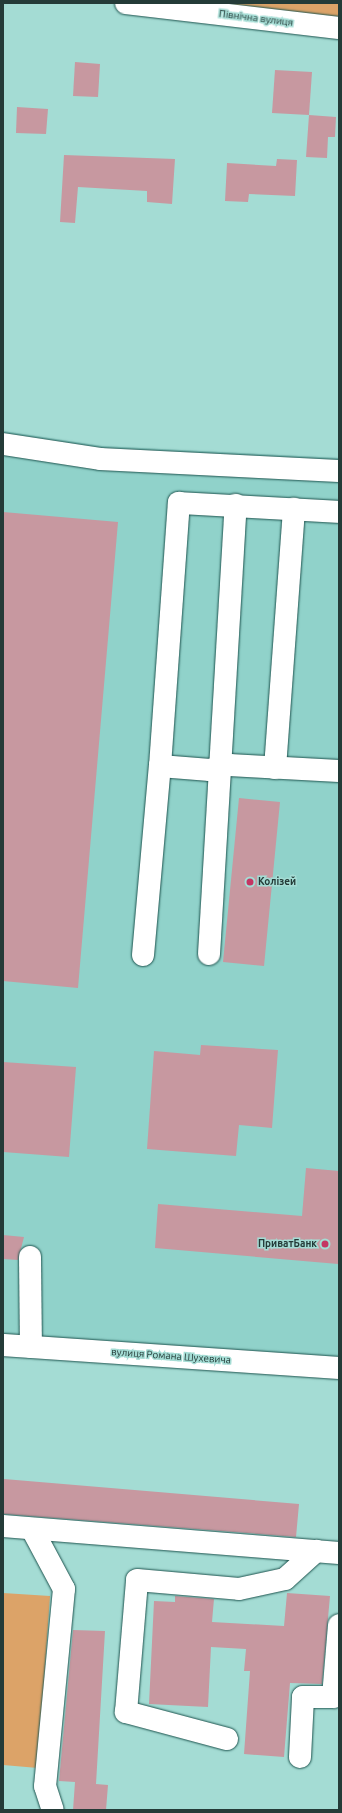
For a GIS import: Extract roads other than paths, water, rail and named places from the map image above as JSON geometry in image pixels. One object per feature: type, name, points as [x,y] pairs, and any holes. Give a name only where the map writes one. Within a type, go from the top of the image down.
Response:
[{"type":"main road","name":"Північна вулиця","points":[[126,3],[339,28]]},
{"type":"main road","points":[[3,444],[100,460],[339,471]]},
{"type":"main road","points":[[143,955],[160,766],[179,503],[236,505],[339,512]]},
{"type":"main road","points":[[210,954],[236,505]]},
{"type":"main road","points":[[275,768],[294,509]]},
{"type":"main road","points":[[160,766],[210,770],[229,765],[339,771]]},
{"type":"main road","points":[[30,1257],[32,1347]]},
{"type":"main road","name":"вулиця Романа Шухевича","points":[[3,1345],[339,1368]]},
{"type":"main road","points":[[3,1526],[339,1553]]},
{"type":"main road","points":[[32,1529],[64,1589],[45,1786],[53,1810]]},
{"type":"main road","points":[[227,1739],[126,1712],[137,1580],[239,1589],[285,1579],[316,1551]]},
{"type":"main road","points":[[300,1757],[304,1697],[333,1697],[339,1625]]},
{"type":"place","name":"Колізей","points":[[250,882]]},
{"type":"place","name":"ПриватБанк","points":[[325,1244]]}]
